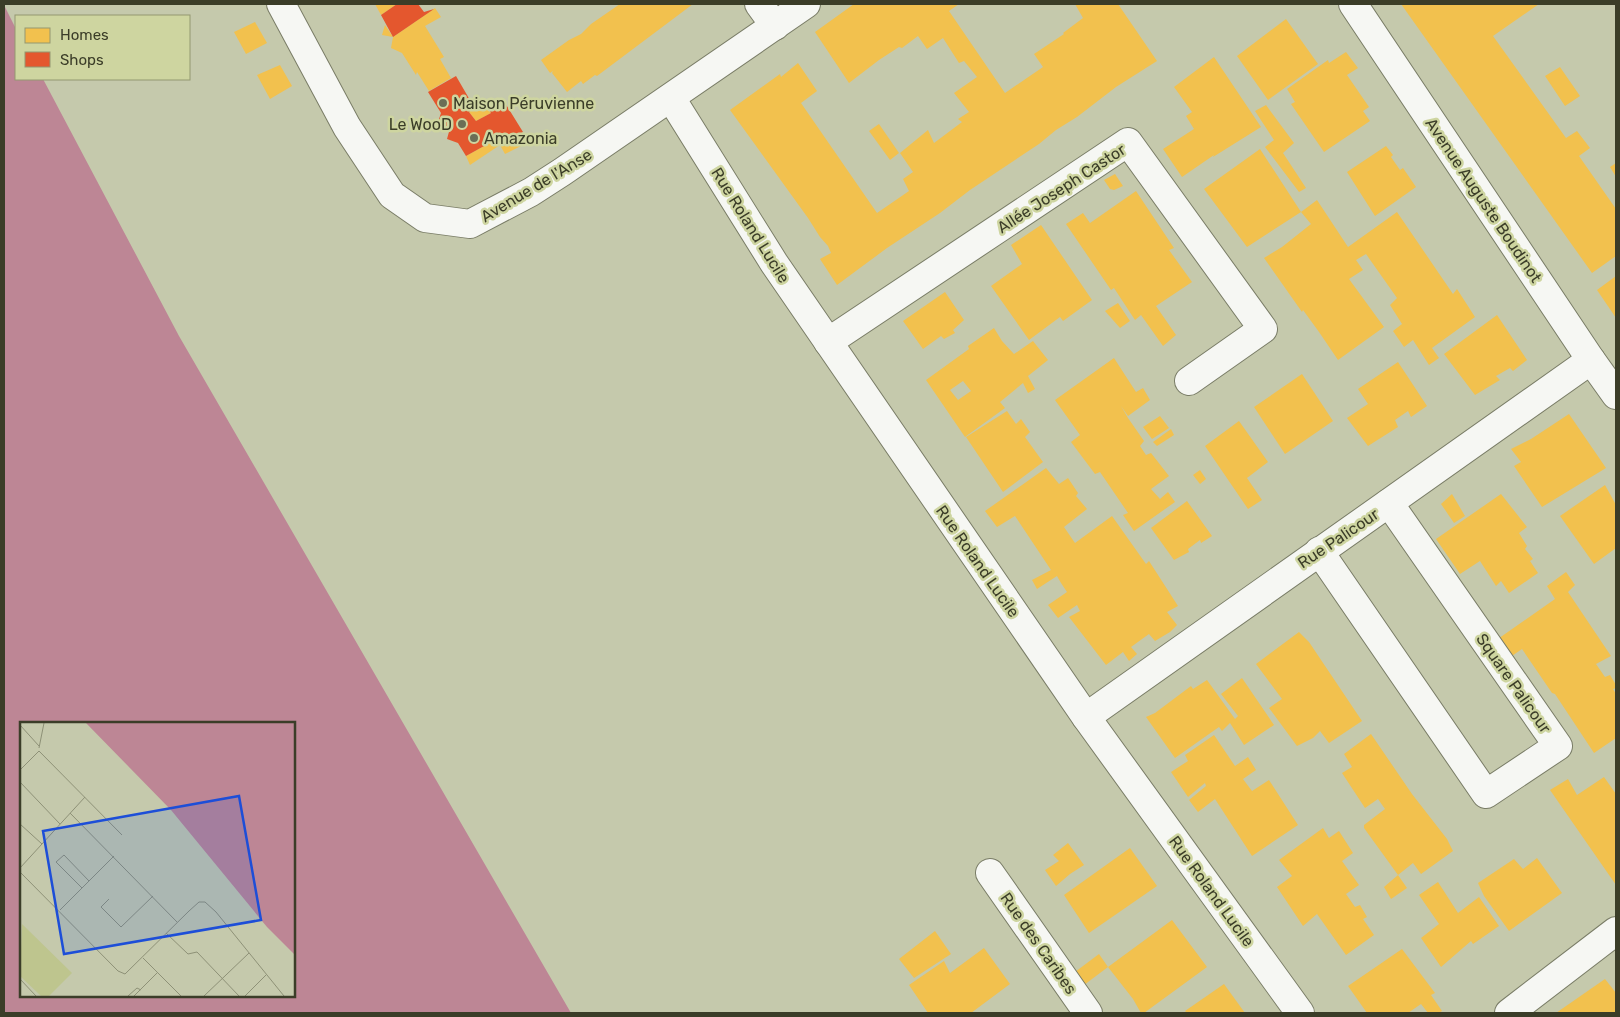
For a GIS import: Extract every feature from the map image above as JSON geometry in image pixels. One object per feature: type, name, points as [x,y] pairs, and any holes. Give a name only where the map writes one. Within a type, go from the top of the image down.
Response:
[{"type":"street","name":"Avenue de l'Anse","points":[[281,4],[347,127],[392,194],[424,218],[470,224],[554,177],[806,4]]},
{"type":"street","points":[[759,4],[775,26]]},
{"type":"street","name":"Avenue Auguste Boudinot","points":[[1353,4],[1616,395]]},
{"type":"street","name":"Rue Roland Lucile","points":[[671,98],[774,263],[828,342],[1086,717],[1300,1013]]},
{"type":"street","name":"Allée Joseph Castor","points":[[828,342],[1128,142],[1262,329],[1189,381]]},
{"type":"street","name":"Rue Palicour","points":[[1086,717],[1591,360]]},
{"type":"street","name":"Square Palicour","points":[[1319,551],[1486,794],[1558,746],[1389,503]]},
{"type":"street","name":"Rue des Caribes","points":[[990,873],[1088,1013]]},
{"type":"street","points":[[1509,1013],[1616,931]]},
{"type":"shaded area","points":[[4,5],[15,27],[15,80],[44,80],[179,336],[571,1013],[4,1013]]},
{"type":"building: Homes","points":[[375,4],[397,4],[381,15]]},
{"type":"building: Homes","points":[[620,4],[693,4],[597,76],[595,75],[583,84],[581,81],[567,92],[552,73],[553,71],[550,73],[541,60],[569,40],[581,34],[591,24]]},
{"type":"building: Homes","points":[[854,4],[959,4],[949,11],[1005,93],[1043,67],[1034,54],[1064,34],[1083,18],[1075,4],[1118,4],[1157,61],[1116,87],[1039,144],[970,190],[837,285],[820,259],[831,253],[828,246],[730,110],[780,74],[781,77],[798,63],[817,91],[801,103],[877,213],[909,191],[903,179],[913,172],[900,153],[928,130],[934,143],[962,122],[958,119],[969,112],[954,93],[977,77],[964,61],[959,63],[943,38],[927,49],[918,36],[902,48],[899,47],[879,60],[849,83],[815,32]]},
{"type":"building: Homes","points":[[1401,4],[1539,4],[1493,36],[1566,138],[1577,131],[1590,148],[1579,156],[1616,209],[1616,256],[1592,273]]},
{"type":"building: Homes","points":[[435,8],[441,17],[425,26],[444,57],[440,59],[451,78],[429,91],[402,53],[391,48],[393,37]]},
{"type":"building: Homes","points":[[1286,19],[1318,64],[1268,100],[1237,56]]},
{"type":"building: Homes","points":[[255,22],[267,43],[246,54],[234,32]]},
{"type":"building: Homes","points":[[385,25],[393,37],[382,35]]},
{"type":"building: Homes","points":[[1346,52],[1358,68],[1347,75],[1369,107],[1363,111],[1370,121],[1324,152],[1291,104],[1295,102],[1287,89],[1328,60],[1329,63]]},
{"type":"building: Homes","points":[[1214,57],[1261,127],[1182,177],[1163,149],[1194,129],[1186,116],[1192,112],[1174,87]]},
{"type":"building: Homes","points":[[280,65],[292,86],[270,99],[257,75]]},
{"type":"building: Homes","points":[[1560,67],[1580,96],[1565,106],[1545,76]]},
{"type":"building: Homes","points":[[1266,105],[1294,143],[1283,153],[1306,188],[1299,192],[1265,147],[1274,140],[1255,111]]},
{"type":"building: Homes","points":[[474,107],[478,111],[487,107],[491,113],[476,121],[469,112]]},
{"type":"building: Homes","points":[[879,124],[899,153],[890,160],[869,131]]},
{"type":"building: Homes","points":[[504,135],[517,137],[521,146],[505,154],[500,145],[470,165],[466,156]]},
{"type":"building: Homes","points":[[1386,146],[1393,155],[1391,157],[1400,170],[1403,168],[1416,187],[1375,216],[1347,172]]},
{"type":"building: Homes","points":[[1260,149],[1301,212],[1247,247],[1204,189]]},
{"type":"building: Homes","points":[[1616,163],[1616,177],[1610,167]]},
{"type":"building: Homes","points":[[1115,174],[1123,186],[1114,190],[1110,189],[1104,180]]},
{"type":"building: Homes","points":[[1136,191],[1174,248],[1169,250],[1192,282],[1156,306],[1176,335],[1163,346],[1141,315],[1135,320],[1114,288],[1111,290],[1066,224],[1083,213],[1090,223]]},
{"type":"building: Homes","points":[[1317,200],[1348,247],[1397,212],[1453,294],[1457,289],[1475,317],[1432,348],[1439,358],[1429,365],[1413,340],[1404,347],[1393,331],[1402,324],[1390,305],[1397,298],[1366,254],[1356,260],[1363,270],[1349,279],[1384,327],[1338,360],[1264,258],[1282,247],[1311,224],[1301,212]]},
{"type":"building: Homes","points":[[1041,225],[1092,300],[1063,321],[1060,317],[1029,340],[991,286],[1022,264],[1011,245]]},
{"type":"building: Homes","points":[[1616,276],[1616,318],[1597,290]]},
{"type":"building: Homes","points":[[945,292],[964,320],[953,330],[955,333],[944,339],[941,336],[923,349],[903,321]]},
{"type":"building: Homes","points":[[1118,303],[1130,321],[1120,328],[1105,311]]},
{"type":"building: Homes","points":[[1497,315],[1527,360],[1513,371],[1510,368],[1496,376],[1500,380],[1475,395],[1444,354]]},
{"type":"building: Homes","points":[[994,328],[1002,341],[1014,354],[1033,341],[1048,360],[1028,376],[1035,389],[1028,393],[1023,383],[1000,402],[1005,408],[965,437],[926,380],[969,349],[968,346]],"holes":[[[963,381],[971,391],[958,400],[950,390]]]},
{"type":"building: Homes","points":[[1114,358],[1136,392],[1143,388],[1150,400],[1128,416],[1121,406],[1144,441],[1140,446],[1146,455],[1151,453],[1169,476],[1151,489],[1160,499],[1168,492],[1175,502],[1134,531],[1123,515],[1128,513],[1100,472],[1095,474],[1071,442],[1080,435],[1055,400]]},
{"type":"building: Homes","points":[[1398,362],[1427,406],[1411,417],[1408,411],[1395,420],[1398,427],[1368,446],[1347,418],[1368,404],[1358,389]]},
{"type":"building: Homes","points":[[1302,374],[1333,421],[1285,454],[1254,407]]},
{"type":"building: Homes","points":[[1007,411],[1016,424],[1021,419],[1030,432],[1025,437],[1043,462],[1003,492],[966,437]]},
{"type":"building: Homes","points":[[1569,414],[1606,468],[1542,507],[1514,466],[1521,462],[1511,449],[1531,439]]},
{"type":"building: Homes","points":[[1160,416],[1169,428],[1152,439],[1143,427]]},
{"type":"building: Homes","points":[[1239,421],[1268,462],[1247,478],[1262,500],[1248,509],[1205,446]]},
{"type":"building: Homes","points":[[1171,429],[1174,435],[1157,446],[1153,442]]},
{"type":"building: Homes","points":[[1046,468],[1059,484],[1068,478],[1078,493],[1076,496],[1087,509],[1064,527],[1075,543],[1112,516],[1146,564],[1149,561],[1178,606],[1167,612],[1177,625],[1170,632],[1155,641],[1149,634],[1131,647],[1137,654],[1129,661],[1123,652],[1106,665],[1069,617],[1080,611],[1077,605],[1058,618],[1048,605],[1067,592],[1057,576],[1037,589],[1032,580],[1051,570],[1015,516],[997,527],[985,511]]},
{"type":"building: Homes","points":[[1200,470],[1206,479],[1200,484],[1193,475]]},
{"type":"building: Homes","points":[[1605,485],[1616,505],[1616,548],[1594,564],[1560,516]]},
{"type":"building: Homes","points":[[1452,494],[1465,516],[1454,523],[1441,504]]},
{"type":"building: Homes","points":[[1501,494],[1527,527],[1519,533],[1527,546],[1525,549],[1533,559],[1530,561],[1538,573],[1509,593],[1501,581],[1496,586],[1480,561],[1460,574],[1436,539]]},
{"type":"building: Homes","points":[[1187,501],[1212,536],[1201,543],[1200,540],[1188,549],[1189,552],[1174,560],[1151,528]]},
{"type":"building: Homes","points":[[1566,572],[1575,585],[1568,592],[1611,656],[1596,664],[1605,677],[1610,675],[1616,685],[1616,688],[1613,689],[1616,694],[1616,738],[1594,753],[1555,694],[1552,693],[1522,649],[1506,660],[1495,641],[1555,599],[1547,586]]},
{"type":"building: Homes","points":[[1299,632],[1309,642],[1362,721],[1329,743],[1320,731],[1313,738],[1297,746],[1269,708],[1282,699],[1256,664]]},
{"type":"building: Homes","points":[[1242,678],[1274,725],[1244,745],[1230,723],[1222,731],[1219,727],[1175,758],[1146,717],[1155,713],[1191,686],[1193,689],[1207,680],[1235,719],[1238,716],[1221,694]]},
{"type":"building: Homes","points":[[1371,734],[1412,794],[1447,839],[1453,851],[1421,874],[1413,863],[1398,875],[1364,828],[1364,825],[1385,809],[1378,799],[1365,808],[1342,773],[1352,767],[1344,754]]},
{"type":"building: Homes","points":[[1214,735],[1235,766],[1248,757],[1256,770],[1243,779],[1252,791],[1269,780],[1298,825],[1252,856],[1215,799],[1198,812],[1189,800],[1206,786],[1205,783],[1188,797],[1171,772],[1188,761],[1185,755]]},
{"type":"building: Homes","points":[[1604,777],[1616,794],[1616,885],[1550,790],[1568,779],[1577,795]]},
{"type":"building: Homes","points":[[1323,828],[1329,838],[1339,831],[1353,853],[1342,861],[1359,885],[1346,894],[1355,907],[1360,905],[1367,917],[1363,919],[1374,935],[1346,955],[1317,914],[1303,926],[1277,887],[1292,876],[1279,860]]},
{"type":"building: Homes","points":[[1068,843],[1084,865],[1056,886],[1045,870],[1059,861],[1053,855]]},
{"type":"building: Homes","points":[[1130,848],[1157,886],[1089,933],[1064,895]]},
{"type":"building: Homes","points":[[1537,858],[1562,893],[1509,931],[1484,896],[1478,883],[1514,859],[1523,869]]},
{"type":"building: Homes","points":[[1398,875],[1407,888],[1391,899],[1384,887]]},
{"type":"building: Homes","points":[[1438,882],[1458,913],[1479,897],[1499,926],[1473,944],[1471,941],[1441,967],[1421,938],[1439,924],[1419,895]]},
{"type":"building: Homes","points":[[1172,920],[1207,967],[1144,1013],[1141,1013],[1133,999],[1108,967]]},
{"type":"building: Homes","points":[[935,931],[951,954],[914,978],[899,959]]},
{"type":"building: Homes","points":[[984,948],[1010,984],[971,1013],[928,1013],[909,985],[944,961],[950,973]]},
{"type":"building: Homes","points":[[1402,949],[1435,993],[1431,995],[1442,1011],[1428,1013],[1421,1004],[1408,1013],[1367,1013],[1348,986]]},
{"type":"building: Homes","points":[[1099,954],[1108,967],[1084,985],[1075,972]]},
{"type":"building: Homes","points":[[1605,979],[1616,993],[1616,1013],[1556,1013]]},
{"type":"building: Homes","points":[[1224,984],[1245,1013],[1187,1013],[1185,1011]]},
{"type":"building: Shops","points":[[397,4],[418,4],[424,12],[434,9],[393,37],[381,15]]},
{"type":"building: Shops","points":[[456,76],[474,107],[469,112],[476,121],[491,113],[487,107],[502,98],[523,132],[515,137],[504,135],[466,156],[458,143],[447,139],[450,128],[437,125],[441,113],[428,92]]},
{"type":"place","name":"Maison Péruvienne","points":[[443,103]]},
{"type":"place","name":"Le WooD","points":[[462,124]]},
{"type":"place","name":"Amazonia","points":[[474,138]]}]
